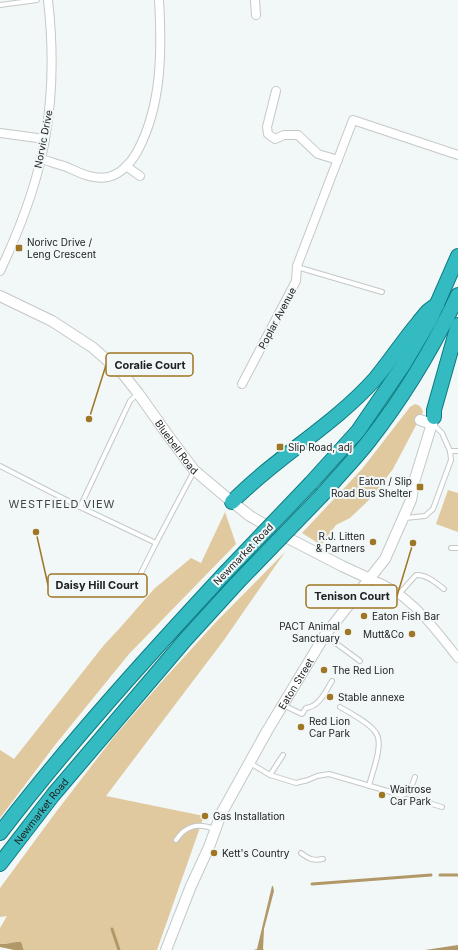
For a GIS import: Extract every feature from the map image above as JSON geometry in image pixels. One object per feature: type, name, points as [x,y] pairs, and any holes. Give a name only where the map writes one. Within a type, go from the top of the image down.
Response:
[{"type":"highway","name":"Newmarket Road","points":[[0,834],[41,781],[172,630],[312,483],[358,431],[404,364],[438,305],[458,256]]},
{"type":"highway","name":"Newmarket Road","points":[[0,864],[53,795],[185,640],[237,583],[323,494],[369,441],[412,380],[444,324],[458,295]]},
{"type":"highway","points":[[232,502],[258,477],[343,410],[375,378],[431,307],[438,305]]},
{"type":"highway","points":[[429,420],[434,410],[458,325]]},
{"type":"street","name":"Norvic Drive","points":[[0,271],[30,199],[45,139],[51,91],[48,0]]},
{"type":"street","points":[[41,159],[65,167],[79,174],[94,177],[107,177],[119,174],[134,156],[143,140],[153,112],[160,70],[159,0]]},
{"type":"street","points":[[255,0],[256,15]]},
{"type":"street","points":[[276,91],[266,127],[268,134],[275,139],[284,135],[298,135],[318,154],[338,160]]},
{"type":"street","name":"Poplar Avenue","points":[[242,384],[296,281],[297,267],[353,120],[458,155]]},
{"type":"street","points":[[0,133],[45,139]]},
{"type":"street","points":[[126,166],[140,176]]},
{"type":"street","name":"Bluebell Road","points":[[0,296],[52,321],[92,348],[123,374],[194,470],[250,516],[284,536],[370,579]]},
{"type":"street","name":"Eaton Street","points":[[166,950],[221,814],[325,635],[385,559],[411,500],[429,420]]},
{"type":"street","points":[[370,579],[384,583],[399,594],[421,614],[458,658]]},
{"type":"lane","points":[[0,6],[37,0]]},
{"type":"lane","points":[[297,267],[382,292]]},
{"type":"lane","points":[[80,507],[130,401],[138,393]]},
{"type":"lane","points":[[403,519],[425,516],[433,509],[451,460],[450,451],[442,432],[429,420]]},
{"type":"lane","points":[[450,451],[458,451]]},
{"type":"lane","points":[[0,466],[80,507],[156,543]]},
{"type":"lane","points":[[141,573],[194,470]]},
{"type":"lane","points":[[451,548],[458,548]]},
{"type":"lane","points":[[399,594],[416,575],[425,577],[444,589]]},
{"type":"lane","points":[[325,635],[360,660]]},
{"type":"lane","points":[[283,705],[302,714],[306,708],[312,707],[323,696],[332,681]]},
{"type":"lane","points":[[340,707],[367,725],[376,733],[378,748],[369,786]]},
{"type":"lane","points":[[270,775],[283,755]]},
{"type":"lane","points":[[250,763],[270,775],[296,783],[317,776],[329,774],[401,795],[409,793]]},
{"type":"lane","points":[[409,793],[415,777]]},
{"type":"lane","points":[[409,793],[412,798],[442,807]]},
{"type":"lane","points":[[176,840],[187,828],[207,826],[215,829]]},
{"type":"lane","points":[[301,853],[308,859],[315,861],[323,859]]},
{"type":"shaded area","points":[[415,404],[420,406],[423,412],[393,469],[371,498],[350,518],[336,525],[321,545],[302,533],[362,469],[410,407]]},
{"type":"shaded area","points":[[448,490],[458,493],[458,532],[436,524]]},
{"type":"shaded area","points":[[225,512],[236,544],[129,654],[55,745],[0,818],[0,750],[14,759],[104,645],[154,589],[191,558],[201,563]]},
{"type":"shaded area","points":[[285,552],[224,640],[106,796],[204,816],[157,950],[24,950],[23,946],[16,942],[6,945],[0,944],[0,928],[7,916],[0,917],[0,888],[113,738],[215,623]]},
{"type":"shaded area","points":[[272,886],[274,891],[264,929],[264,950],[254,950],[257,949]]},
{"type":"shaded area","points":[[21,942],[24,950],[14,950],[0,947],[0,944]]},
{"type":"shaded area","points":[[458,945],[458,950],[425,950]]},
{"type":"waterway","points":[[312,884],[431,875]]},
{"type":"waterway","points":[[440,875],[457,875]]},
{"type":"waterway","points":[[112,929],[119,950]]},
{"type":"place","name":"Norivc Drive / Leng Crescent","points":[[19,248]]},
{"type":"place","name":"Coralie Court","points":[[89,419]]},
{"type":"place","name":"Slip Road, adj","points":[[280,447]]},
{"type":"place","name":"Eaton / Slip Road Bus Shelter","points":[[420,487]]},
{"type":"place","name":"Daisy Hill Court","points":[[36,532]]},
{"type":"place","name":"R.J. Litten & Partners","points":[[373,542]]},
{"type":"place","name":"Tenison Court","points":[[413,543]]},
{"type":"place","name":"Eaton Fish Bar","points":[[364,616]]},
{"type":"place","name":"PACT Animal Sanctuary","points":[[348,632]]},
{"type":"place","name":"Mutt&Co","points":[[412,634]]},
{"type":"place","name":"The Red Lion","points":[[324,670]]},
{"type":"place","name":"Stable annexe","points":[[330,697]]},
{"type":"place","name":"Red Lion Car Park","points":[[301,727]]},
{"type":"place","name":"Waitrose Car Park","points":[[382,795]]},
{"type":"place","name":"Gas Installation","points":[[205,816]]},
{"type":"place","name":"Kett's Country","points":[[214,853]]},
{"type":"district","name":"WESTFIELD VIEW","points":[[62,504]]}]
